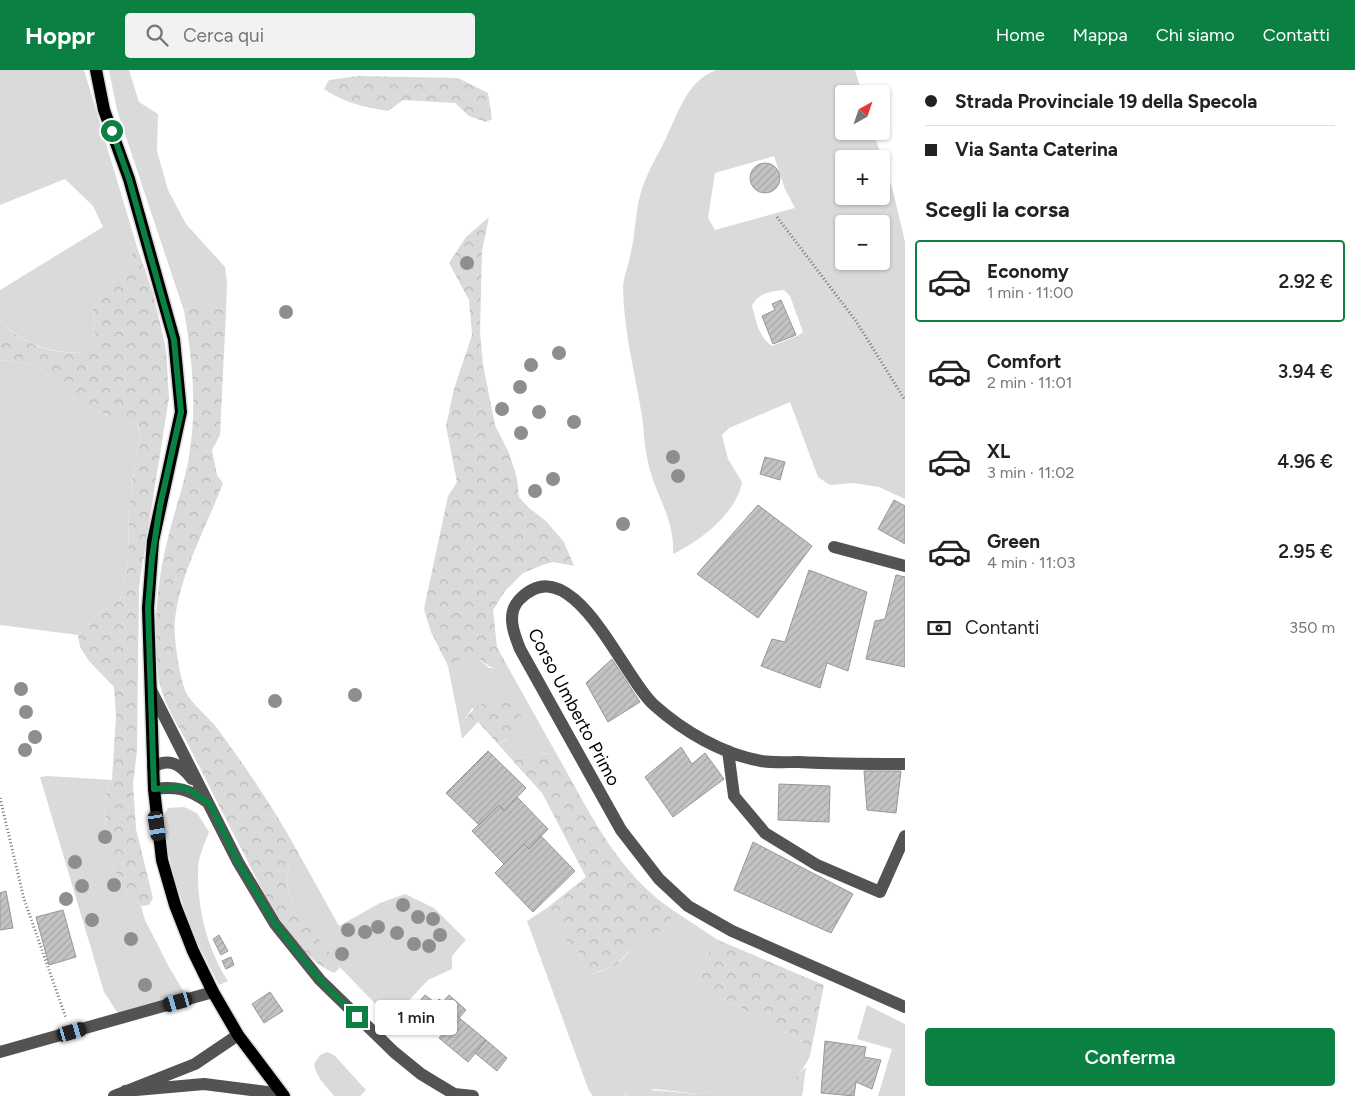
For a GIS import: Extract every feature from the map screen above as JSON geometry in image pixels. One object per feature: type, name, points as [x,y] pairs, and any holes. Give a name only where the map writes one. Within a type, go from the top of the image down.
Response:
[{"type":"main road","points":[[96,70],[104,110],[129,179],[174,340],[181,412],[153,541],[148,608],[154,789],[162,860],[175,905],[193,951],[213,992],[238,1035],[283,1095]]},
{"type":"street","points":[[834,547],[905,566]]},
{"type":"street","name":"Corso Umberto Primo","points":[[905,764],[761,761],[728,751],[672,721],[647,699],[599,628],[574,598],[557,587],[538,586],[527,592],[516,602],[512,624],[520,649],[620,830],[660,879],[688,906],[732,931],[905,1007]]},
{"type":"street","points":[[151,690],[238,862],[275,924],[320,980],[394,1052],[421,1074],[455,1095],[473,1096]]},
{"type":"street","points":[[728,751],[734,796],[766,833],[818,864],[880,892],[905,836]]},
{"type":"street","points":[[153,767],[163,761],[174,762],[187,773],[210,804]]},
{"type":"street","points":[[154,789],[180,787],[191,791],[210,804]]},
{"type":"street","points":[[0,1052],[213,992]]},
{"type":"street","points":[[120,1094],[195,1064],[238,1035]]},
{"type":"street","points":[[120,1094],[204,1084],[283,1095]]},
{"type":"path","points":[[777,217],[856,321],[905,400]]},
{"type":"path","points":[[0,798],[24,899],[72,1032]]},
{"type":"green space","points":[[0,70],[84,70],[137,247],[93,309],[95,333],[82,352],[58,351],[38,346],[19,336],[0,322],[0,290],[103,227],[93,206],[65,179],[0,205]]},
{"type":"green space","points":[[109,70],[129,70],[139,102],[158,114],[157,151],[168,190],[186,224],[225,267],[227,283],[226,311],[216,307],[199,305],[184,311],[117,110]]},
{"type":"green space","points":[[716,70],[855,70],[859,85],[835,85],[835,140],[876,140],[879,150],[835,150],[835,205],[890,205],[890,182],[893,191],[905,242],[905,499],[879,487],[853,483],[830,485],[818,477],[790,402],[729,428],[722,435],[728,459],[742,482],[739,493],[733,504],[716,525],[694,542],[673,554],[671,528],[650,470],[646,452],[642,416],[625,321],[623,284],[630,257],[641,192],[680,108],[697,82]],"holes":[[[774,156],[785,189],[795,208],[715,230],[708,218],[715,173]],[[784,290],[790,296],[803,332],[772,346],[761,334],[752,306],[761,295]]]},
{"type":"green space","points":[[358,76],[458,78],[488,93],[492,119],[486,122],[469,116],[455,103],[403,100],[388,111],[347,101],[324,89],[329,80]]},
{"type":"green space","points":[[489,217],[482,251],[480,332],[483,365],[495,425],[509,453],[517,478],[519,497],[529,508],[546,521],[564,542],[574,566],[553,562],[542,565],[523,573],[505,591],[493,610],[497,647],[509,669],[503,670],[489,666],[472,654],[448,666],[431,632],[424,609],[448,496],[457,482],[446,426],[454,389],[472,335],[469,300],[449,263],[466,237]]},
{"type":"green space","points":[[137,247],[153,293],[166,349],[169,398],[139,586],[137,751],[133,784],[136,829],[153,898],[149,905],[141,906],[126,892],[107,856],[105,805],[106,791],[112,780],[116,716],[114,687],[89,661],[80,647],[78,635],[98,614],[120,600],[128,560],[129,504],[140,435],[137,424],[109,417],[70,397],[59,383],[34,364],[0,360],[0,322],[28,342],[48,350],[82,352],[95,333],[93,309]]},
{"type":"green space","points":[[204,302],[226,311],[220,435],[212,450],[217,475],[223,483],[188,567],[178,601],[175,627],[179,665],[188,695],[217,728],[239,759],[271,807],[300,856],[289,866],[287,882],[291,901],[340,968],[334,973],[319,964],[305,952],[270,904],[165,701],[160,685],[156,652],[156,613],[160,575],[163,557],[183,485],[192,432],[193,380],[184,311],[197,303]]},
{"type":"green space","points":[[0,360],[34,364],[59,383],[70,397],[109,417],[137,424],[140,435],[129,504],[128,560],[120,600],[98,614],[78,635],[0,625]]},
{"type":"green space","points":[[472,653],[489,668],[509,669],[556,753],[536,754],[513,761],[498,744],[507,740],[472,708],[460,727],[448,666]]},
{"type":"green space","points":[[498,699],[506,701],[521,714],[519,725],[514,733],[498,744],[478,722],[462,739],[460,727],[467,716],[485,702]]},
{"type":"green space","points":[[556,753],[593,819],[620,859],[636,878],[674,911],[669,923],[663,929],[637,942],[616,965],[592,974],[586,970],[578,952],[567,942],[547,908],[586,877],[542,793],[513,761],[536,754]]},
{"type":"green space","points":[[40,777],[112,780],[106,791],[105,805],[107,856],[126,892],[141,906],[145,920],[187,997],[119,1015],[104,992]]},
{"type":"green space","points":[[184,807],[197,813],[209,832],[199,860],[198,883],[199,898],[209,942],[228,981],[219,985],[193,934],[174,877],[161,821],[168,808]]},
{"type":"green space","points":[[300,856],[339,926],[380,903],[405,894],[434,908],[466,940],[452,956],[452,969],[428,980],[398,1012],[387,1016],[330,957],[291,901],[287,882],[289,866]]},
{"type":"green space","points":[[547,908],[567,942],[578,952],[586,970],[592,974],[615,965],[623,959],[636,943],[662,928],[674,911],[718,940],[707,955],[698,986],[801,1040],[810,1056],[808,1061],[791,1083],[776,1096],[723,1096],[715,1092],[698,1094],[655,1089],[622,1096],[593,1096],[589,1091],[527,921]]},
{"type":"green space","points":[[718,940],[824,985],[810,1056],[801,1040],[698,986],[707,955]]},
{"type":"green space","points":[[867,1005],[905,1024],[905,1096],[878,1096],[892,1049],[857,1039]]},
{"type":"green space","points":[[327,1052],[334,1055],[366,1090],[360,1096],[334,1096],[322,1081],[314,1064],[320,1055]]},
{"type":"green space","points":[[806,1067],[802,1096],[776,1096],[784,1090]]},
{"type":"green space","points":[[638,1089],[698,1094],[716,1092],[723,1096],[622,1096]]},
{"type":"building","points":[[765,163],[776,167],[780,178],[776,189],[765,193],[754,189],[750,178],[754,167]]},
{"type":"building","points":[[781,300],[796,335],[773,344],[762,316],[775,310],[772,304]]},
{"type":"building","points":[[765,457],[785,462],[780,480],[760,474]]},
{"type":"building","points":[[894,500],[905,506],[905,544],[878,529]]},
{"type":"building","points":[[758,505],[812,546],[758,618],[697,574]]},
{"type":"building","points":[[809,570],[867,592],[848,671],[827,663],[820,688],[761,666],[772,639],[785,642]]},
{"type":"building","points":[[896,575],[905,577],[905,667],[866,659],[875,621],[885,619]]},
{"type":"building","points":[[612,659],[640,702],[608,722],[586,683]]},
{"type":"building","points":[[681,747],[692,764],[705,753],[724,779],[673,817],[645,777]]},
{"type":"building","points":[[488,751],[526,788],[504,811],[499,805],[479,825],[446,793]]},
{"type":"building","points":[[864,771],[901,771],[896,813],[867,810]]},
{"type":"building","points":[[779,784],[830,786],[829,822],[778,820]]},
{"type":"building","points":[[517,797],[548,829],[529,849],[524,844],[504,864],[472,831],[499,805],[504,811]]},
{"type":"building","points":[[541,836],[575,871],[533,912],[495,873],[524,844],[529,849]]},
{"type":"building","points":[[753,842],[853,894],[831,933],[734,890]]},
{"type":"building","points":[[6,891],[13,928],[0,930],[0,893]]},
{"type":"building","points":[[63,910],[76,957],[49,965],[36,917]]},
{"type":"building","points":[[219,935],[228,951],[221,955],[213,939]]},
{"type":"building","points":[[231,957],[234,965],[226,969],[222,961]]},
{"type":"building","points":[[270,992],[283,1011],[264,1023],[252,1004]]},
{"type":"building","points":[[425,995],[433,1001],[427,1009],[419,1002]]},
{"type":"building","points":[[449,995],[466,1010],[459,1018],[457,1016],[445,1030],[426,1014],[439,999],[443,1002]]},
{"type":"building","points":[[457,1016],[486,1040],[468,1062],[439,1038]]},
{"type":"building","points":[[486,1040],[507,1058],[497,1071],[475,1053]]},
{"type":"building","points":[[825,1041],[866,1047],[864,1057],[881,1060],[872,1089],[856,1082],[854,1096],[821,1093]]},
{"type":"route","points":[[112,131],[129,179],[174,340],[181,412],[153,541],[148,608],[154,789],[180,787],[191,791],[210,804],[238,862],[275,924],[320,980],[357,1017]]}]
